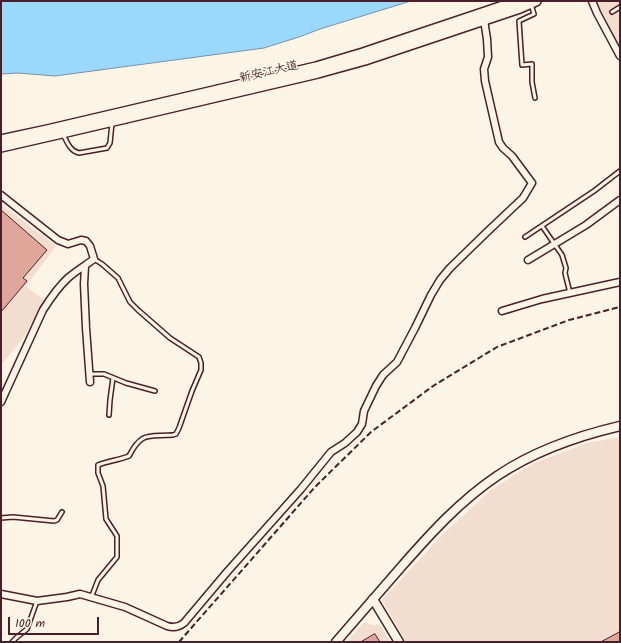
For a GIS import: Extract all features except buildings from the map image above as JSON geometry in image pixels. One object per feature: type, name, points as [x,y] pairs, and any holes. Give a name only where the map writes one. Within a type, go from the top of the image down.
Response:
[{"type":"main road","name":"新安江大道","points":[[1,140],[316,67],[363,53],[518,1]]},
{"type":"main road","name":"新安江大道","points":[[1,147],[336,69],[484,20],[533,2]]},
{"type":"street","points":[[592,1],[620,56]]},
{"type":"street","points":[[1,594],[37,601],[80,594],[125,608],[167,626],[176,627],[184,623],[301,489],[331,452],[345,443],[357,432],[362,424],[364,411],[376,386],[383,375],[397,362],[415,328],[430,294],[437,284],[450,268],[523,198],[532,183],[512,156],[499,142],[484,72],[488,57],[484,20]]},
{"type":"street","points":[[1,194],[63,243],[68,244],[81,240],[86,242],[90,246],[94,259],[69,277],[47,303],[3,393],[1,402]]},
{"type":"street","points":[[528,260],[586,225],[620,200]]},
{"type":"street","points":[[85,266],[84,284],[90,382]]},
{"type":"street","points":[[502,311],[542,299],[620,282]]},
{"type":"street","points":[[336,642],[438,525],[466,500],[497,476],[560,444],[589,434],[620,426]]},
{"type":"street","points":[[373,599],[399,642]]},
{"type":"lane","points":[[533,2],[534,14],[519,21],[522,65],[532,64],[532,82],[535,98]]},
{"type":"lane","points":[[612,12],[620,7]]},
{"type":"lane","points":[[62,133],[71,148],[76,153],[107,148],[110,143],[113,122]]},
{"type":"lane","points":[[525,237],[620,171]]},
{"type":"lane","points":[[542,226],[562,255],[566,268],[565,274],[570,293]]},
{"type":"lane","points":[[91,598],[98,580],[117,557],[118,549],[117,536],[106,519],[103,486],[98,474],[98,465],[120,460],[129,456],[133,447],[146,437],[173,436],[176,434],[180,428],[192,390],[200,373],[201,366],[199,357],[170,338],[138,310],[130,302],[118,278],[94,259]]},
{"type":"lane","points":[[89,374],[104,374],[126,383],[155,391]]},
{"type":"lane","points":[[109,415],[113,378]]},
{"type":"lane","points":[[1,518],[13,517],[54,521],[57,520],[62,512]]},
{"type":"lane","points":[[12,642],[27,629],[37,601]]},
{"type":"shaded area","points":[[596,1],[620,1],[620,48],[599,11]]},
{"type":"shaded area","points":[[1,204],[56,246],[26,286],[45,301],[24,337],[1,365]]},
{"type":"shaded area","points":[[620,437],[620,642],[406,642],[382,600],[442,535],[491,490],[532,464],[587,443]]},
{"type":"shaded area","points":[[363,623],[381,626],[390,642],[347,642]]},
{"type":"water","points":[[1,1],[411,1],[264,48],[55,76],[18,73],[1,74]]},
{"type":"railway","points":[[179,642],[315,487],[371,432],[433,386],[497,347],[569,320],[620,307]]}]
